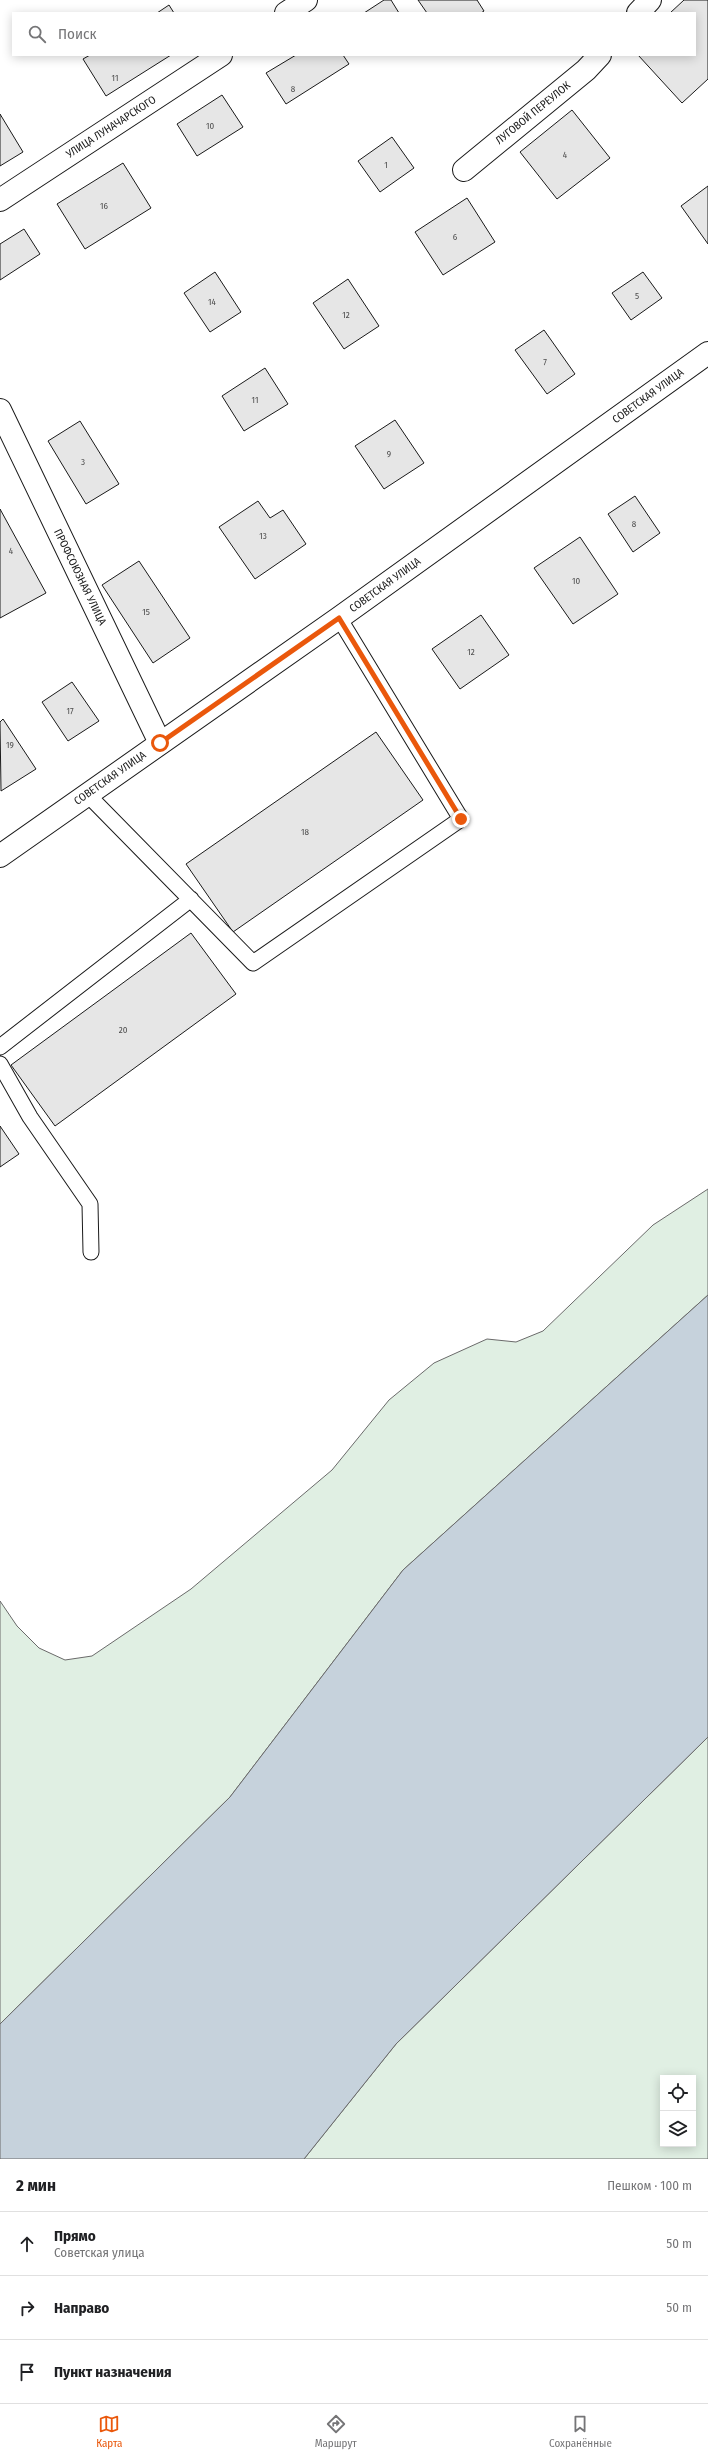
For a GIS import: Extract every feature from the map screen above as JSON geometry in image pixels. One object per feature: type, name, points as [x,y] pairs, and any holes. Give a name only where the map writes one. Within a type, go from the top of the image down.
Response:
[{"type":"main road","points":[[288,12],[306,0]]},
{"type":"main road","points":[[639,12],[650,0]]},
{"type":"main road","name":"УЛИЦА ЛУНАЧАРСКОГО","points":[[0,200],[220,56]]},
{"type":"main road","name":"ЛУГОВОЙ ПЕРЕУЛОК","points":[[464,170],[586,70],[599,56]]},
{"type":"main road","name":"СОВЕТСКАЯ УЛИЦА","points":[[0,856],[86,794],[339,618],[708,353]]},
{"type":"main road","name":"ПРОФСОЮЗНАЯ УЛИЦА","points":[[0,410],[160,743]]},
{"type":"lane","points":[[86,794],[253,963],[461,819],[339,618]]},
{"type":"lane","points":[[0,1047],[190,899]]},
{"type":"lane","points":[[0,1064],[30,1117],[90,1204],[91,1252]]},
{"type":"green space","points":[[708,1189],[708,1295],[403,1570],[230,1797],[0,2024],[0,1601],[17,1626],[39,1648],[65,1660],[92,1656],[191,1589],[332,1470],[389,1400],[434,1363],[487,1339],[516,1342],[543,1331],[653,1225]]},
{"type":"green space","points":[[708,1737],[708,2159],[304,2159],[396,2044]]},
{"type":"shaded area","points":[[708,1295],[708,1737],[396,2044],[304,2159],[0,2159],[0,2024],[230,1797],[403,1570]]},
{"type":"building","points":[[384,0],[391,0],[398,12],[366,12]]},
{"type":"building","points":[[418,0],[477,0],[484,11],[482,12],[426,12]]},
{"type":"building","points":[[684,0],[708,0],[708,79],[682,103],[639,56],[696,56],[696,12],[671,12]]},
{"type":"building","points":[[169,5],[173,12],[158,12]]},
{"type":"building","points":[[88,56],[169,56],[106,96],[83,59]]},
{"type":"building","points":[[294,56],[344,56],[349,64],[286,104],[266,73]]},
{"type":"building","points":[[222,95],[243,127],[197,156],[177,124]]},
{"type":"building","points":[[572,110],[610,158],[557,199],[520,152]]},
{"type":"building","points":[[0,114],[23,152],[0,166]]},
{"type":"building","points":[[392,137],[414,168],[380,192],[358,161]]},
{"type":"building","points":[[123,163],[151,208],[85,249],[57,204]]},
{"type":"building","points":[[708,186],[708,244],[681,206]]},
{"type":"building","points":[[467,198],[495,242],[443,275],[415,232]]},
{"type":"building","points":[[24,229],[40,254],[0,280],[0,244]]},
{"type":"building","points":[[215,272],[241,312],[210,332],[184,293]]},
{"type":"building","points":[[643,272],[662,298],[631,320],[612,293]]},
{"type":"building","points":[[348,279],[379,326],[344,349],[313,303]]},
{"type":"building","points":[[544,330],[575,374],[547,394],[515,350]]},
{"type":"building","points":[[265,368],[288,404],[244,431],[222,396]]},
{"type":"building","points":[[395,420],[424,463],[384,489],[355,446]]},
{"type":"building","points":[[80,421],[119,484],[86,504],[48,441]]},
{"type":"building","points":[[635,496],[660,533],[633,552],[608,514]]},
{"type":"building","points":[[258,501],[270,518],[283,510],[306,544],[255,579],[219,527]]},
{"type":"building","points":[[0,509],[46,593],[0,618]]},
{"type":"building","points":[[580,537],[618,594],[573,624],[534,568]]},
{"type":"building","points":[[139,561],[190,638],[153,663],[102,585]]},
{"type":"building","points":[[481,615],[509,655],[460,689],[432,649]]},
{"type":"building","points":[[72,682],[99,721],[68,741],[42,702]]},
{"type":"building","points":[[3,719],[36,769],[1,791],[0,722]]},
{"type":"building","points":[[376,732],[423,800],[233,932],[186,864]]},
{"type":"building","points":[[191,933],[236,994],[55,1126],[11,1065]]},
{"type":"building","points":[[0,1126],[19,1154],[0,1167]]},
{"type":"route","points":[[160,743],[339,618],[461,819]]}]
